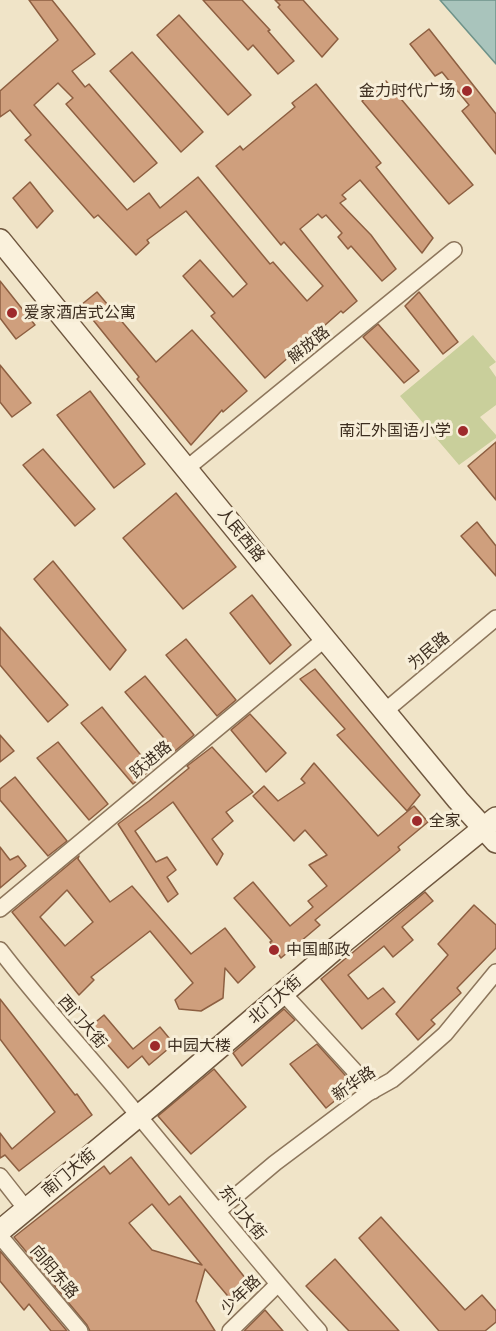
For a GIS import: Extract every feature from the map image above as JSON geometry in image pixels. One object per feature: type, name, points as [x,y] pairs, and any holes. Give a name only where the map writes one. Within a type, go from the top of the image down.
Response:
[{"type":"street","name":"人民西路","points":[[0,240],[385,711],[492,830]]},
{"type":"street","name":"解放路","points":[[186,469],[454,250]]},
{"type":"street","name":"为民路","points":[[385,711],[496,618]]},
{"type":"street","name":"跃进路","points":[[0,909],[325,639]]},
{"type":"street","name":"北门大街","points":[[139,1116],[283,993],[492,830]]},
{"type":"street","name":"西门大街","points":[[0,950],[139,1116]]},
{"type":"street","name":"新华路","points":[[218,1211],[267,1169],[372,1091],[392,1080],[445,1034],[496,972]]},
{"type":"street","points":[[283,993],[372,1091]]},
{"type":"street","name":"南门大街","points":[[0,1231],[139,1116]]},
{"type":"street","name":"东门大街","points":[[139,1116],[319,1331]]},
{"type":"street","points":[[0,1176],[26,1209]]},
{"type":"street","name":"向阳东路","points":[[0,1236],[80,1331]]},
{"type":"street","name":"少年路","points":[[230,1331],[278,1284]]},
{"type":"green space","name":"南汇外国语小学","points":[[473,335],[496,362],[489,367],[496,377],[496,405],[480,417],[496,435],[496,438],[459,465],[400,396]]},
{"type":"water","points":[[440,0],[496,0],[496,64]]},
{"type":"building","points":[[29,0],[52,0],[95,54],[72,71],[85,87],[89,84],[157,163],[134,182],[66,104],[73,98],[58,83],[34,105],[127,210],[149,193],[160,208],[198,177],[270,264],[273,262],[307,301],[323,286],[284,242],[281,245],[216,166],[240,146],[243,150],[295,107],[292,103],[316,84],[381,163],[376,167],[433,238],[422,253],[360,180],[342,195],[346,199],[340,203],[371,235],[396,269],[382,281],[351,246],[348,249],[338,237],[342,233],[326,215],[322,218],[318,214],[300,229],[357,301],[343,313],[341,311],[265,378],[211,316],[215,313],[183,276],[200,260],[233,297],[247,284],[186,211],[147,240],[149,243],[136,255],[98,215],[94,218],[25,140],[31,135],[10,110],[0,117],[0,91],[58,40]]},
{"type":"building","points":[[203,0],[242,0],[270,30],[268,31],[294,61],[278,74],[253,45],[248,50]]},
{"type":"building","points":[[275,0],[303,0],[338,39],[322,57],[278,7],[280,5]]},
{"type":"building","points":[[179,15],[251,95],[228,115],[157,35]]},
{"type":"building","name":"金力时代广场","points":[[429,29],[496,114],[496,154],[462,111],[469,105],[442,72],[435,76],[410,44]]},
{"type":"building","points":[[132,52],[203,132],[181,152],[110,71]]},
{"type":"building","points":[[386,81],[473,185],[449,204],[362,101]]},
{"type":"building","points":[[30,182],[53,211],[37,228],[13,198]]},
{"type":"building","points":[[0,281],[35,325],[16,339],[0,318]]},
{"type":"building","points":[[97,292],[156,362],[192,330],[247,391],[223,412],[222,410],[191,445],[81,305]]},
{"type":"building","points":[[419,292],[458,342],[443,354],[405,306]]},
{"type":"building","points":[[378,324],[419,371],[404,383],[363,337]]},
{"type":"building","points":[[0,365],[31,403],[12,417],[0,402]]},
{"type":"building","points":[[90,391],[145,464],[114,488],[57,415]]},
{"type":"building","points":[[496,442],[496,500],[468,466]]},
{"type":"building","points":[[43,449],[95,509],[75,526],[23,465]]},
{"type":"building","points":[[176,493],[236,567],[183,609],[123,538]]},
{"type":"building","points":[[477,522],[496,546],[496,576],[461,536]]},
{"type":"building","points":[[53,561],[126,650],[110,670],[34,579]]},
{"type":"building","points":[[252,595],[291,645],[270,664],[230,613]]},
{"type":"building","points":[[0,627],[68,705],[48,722],[0,665]]},
{"type":"building","points":[[186,639],[236,700],[217,716],[166,655]]},
{"type":"building","points":[[315,669],[420,795],[407,811],[337,735],[345,729],[300,679]]},
{"type":"building","points":[[145,676],[194,735],[175,751],[125,692]]},
{"type":"building","points":[[102,707],[152,769],[133,784],[81,723]]},
{"type":"building","points":[[250,714],[286,753],[266,772],[231,730]]},
{"type":"building","points":[[0,735],[14,751],[0,762]]},
{"type":"building","points":[[58,742],[108,804],[89,820],[37,758]]},
{"type":"building","points":[[212,747],[253,792],[226,812],[233,821],[212,839],[223,854],[217,865],[173,802],[135,831],[156,862],[167,857],[176,870],[167,877],[178,894],[168,902],[118,824],[149,801],[189,768],[187,766]]},
{"type":"building","points":[[314,763],[378,836],[414,806],[428,822],[398,847],[400,850],[315,920],[320,925],[281,958],[270,942],[272,941],[234,898],[253,882],[290,926],[313,907],[308,901],[327,886],[309,865],[327,855],[305,830],[294,841],[253,796],[264,786],[278,801],[305,783],[301,779]]},
{"type":"building","points":[[15,777],[67,841],[48,856],[0,800],[0,789]]},
{"type":"building","points":[[0,847],[10,860],[18,856],[26,866],[0,888]]},
{"type":"building","points":[[79,856],[78,859],[110,902],[132,886],[191,954],[225,928],[255,967],[238,983],[225,968],[223,998],[201,1011],[179,1009],[175,1000],[193,983],[150,931],[91,977],[94,980],[79,995],[12,912]],"holes":[[[67,890],[93,922],[65,946],[40,917]]]},
{"type":"building","points":[[425,892],[433,901],[402,927],[413,940],[393,957],[384,946],[348,975],[368,999],[383,988],[395,1002],[362,1029],[321,979]]},
{"type":"building","points":[[474,905],[496,925],[496,948],[457,988],[461,993],[431,1020],[435,1024],[418,1040],[396,1014],[448,955],[438,944]]},
{"type":"building","points":[[0,999],[92,1115],[19,1171],[5,1155],[0,1158],[0,1133],[12,1149],[55,1112],[0,1039]]},
{"type":"building","points":[[284,1009],[295,1020],[242,1066],[233,1053]]},
{"type":"building","points":[[104,1015],[133,1049],[160,1027],[174,1044],[149,1065],[142,1056],[128,1068],[91,1026]]},
{"type":"building","points":[[317,1044],[354,1085],[326,1108],[290,1064]]},
{"type":"building","points":[[214,1069],[246,1107],[191,1154],[158,1116]]},
{"type":"building","points":[[131,1157],[169,1205],[180,1196],[250,1284],[232,1301],[205,1269],[196,1301],[215,1331],[90,1331],[14,1237],[104,1166],[110,1174]],"holes":[[[152,1204],[202,1265],[152,1250],[129,1223]]]},
{"type":"building","points":[[381,1217],[465,1310],[482,1295],[496,1311],[496,1322],[485,1331],[439,1331],[359,1238]]},
{"type":"building","points":[[0,1251],[67,1331],[51,1331],[29,1304],[24,1310],[0,1281]]},
{"type":"building","points":[[335,1259],[399,1331],[349,1331],[306,1286]]},
{"type":"building","points":[[265,1310],[283,1331],[244,1331]]},
{"type":"place","name":"金力时代广场","points":[[467,91]]},
{"type":"place","name":"爱家酒店式公寓","points":[[12,313]]},
{"type":"place","name":"南汇外国语小学","points":[[463,431]]},
{"type":"place","name":"全家","points":[[417,821]]},
{"type":"place","name":"中国邮政","points":[[274,950]]},
{"type":"place","name":"中园大楼","points":[[155,1046]]}]
